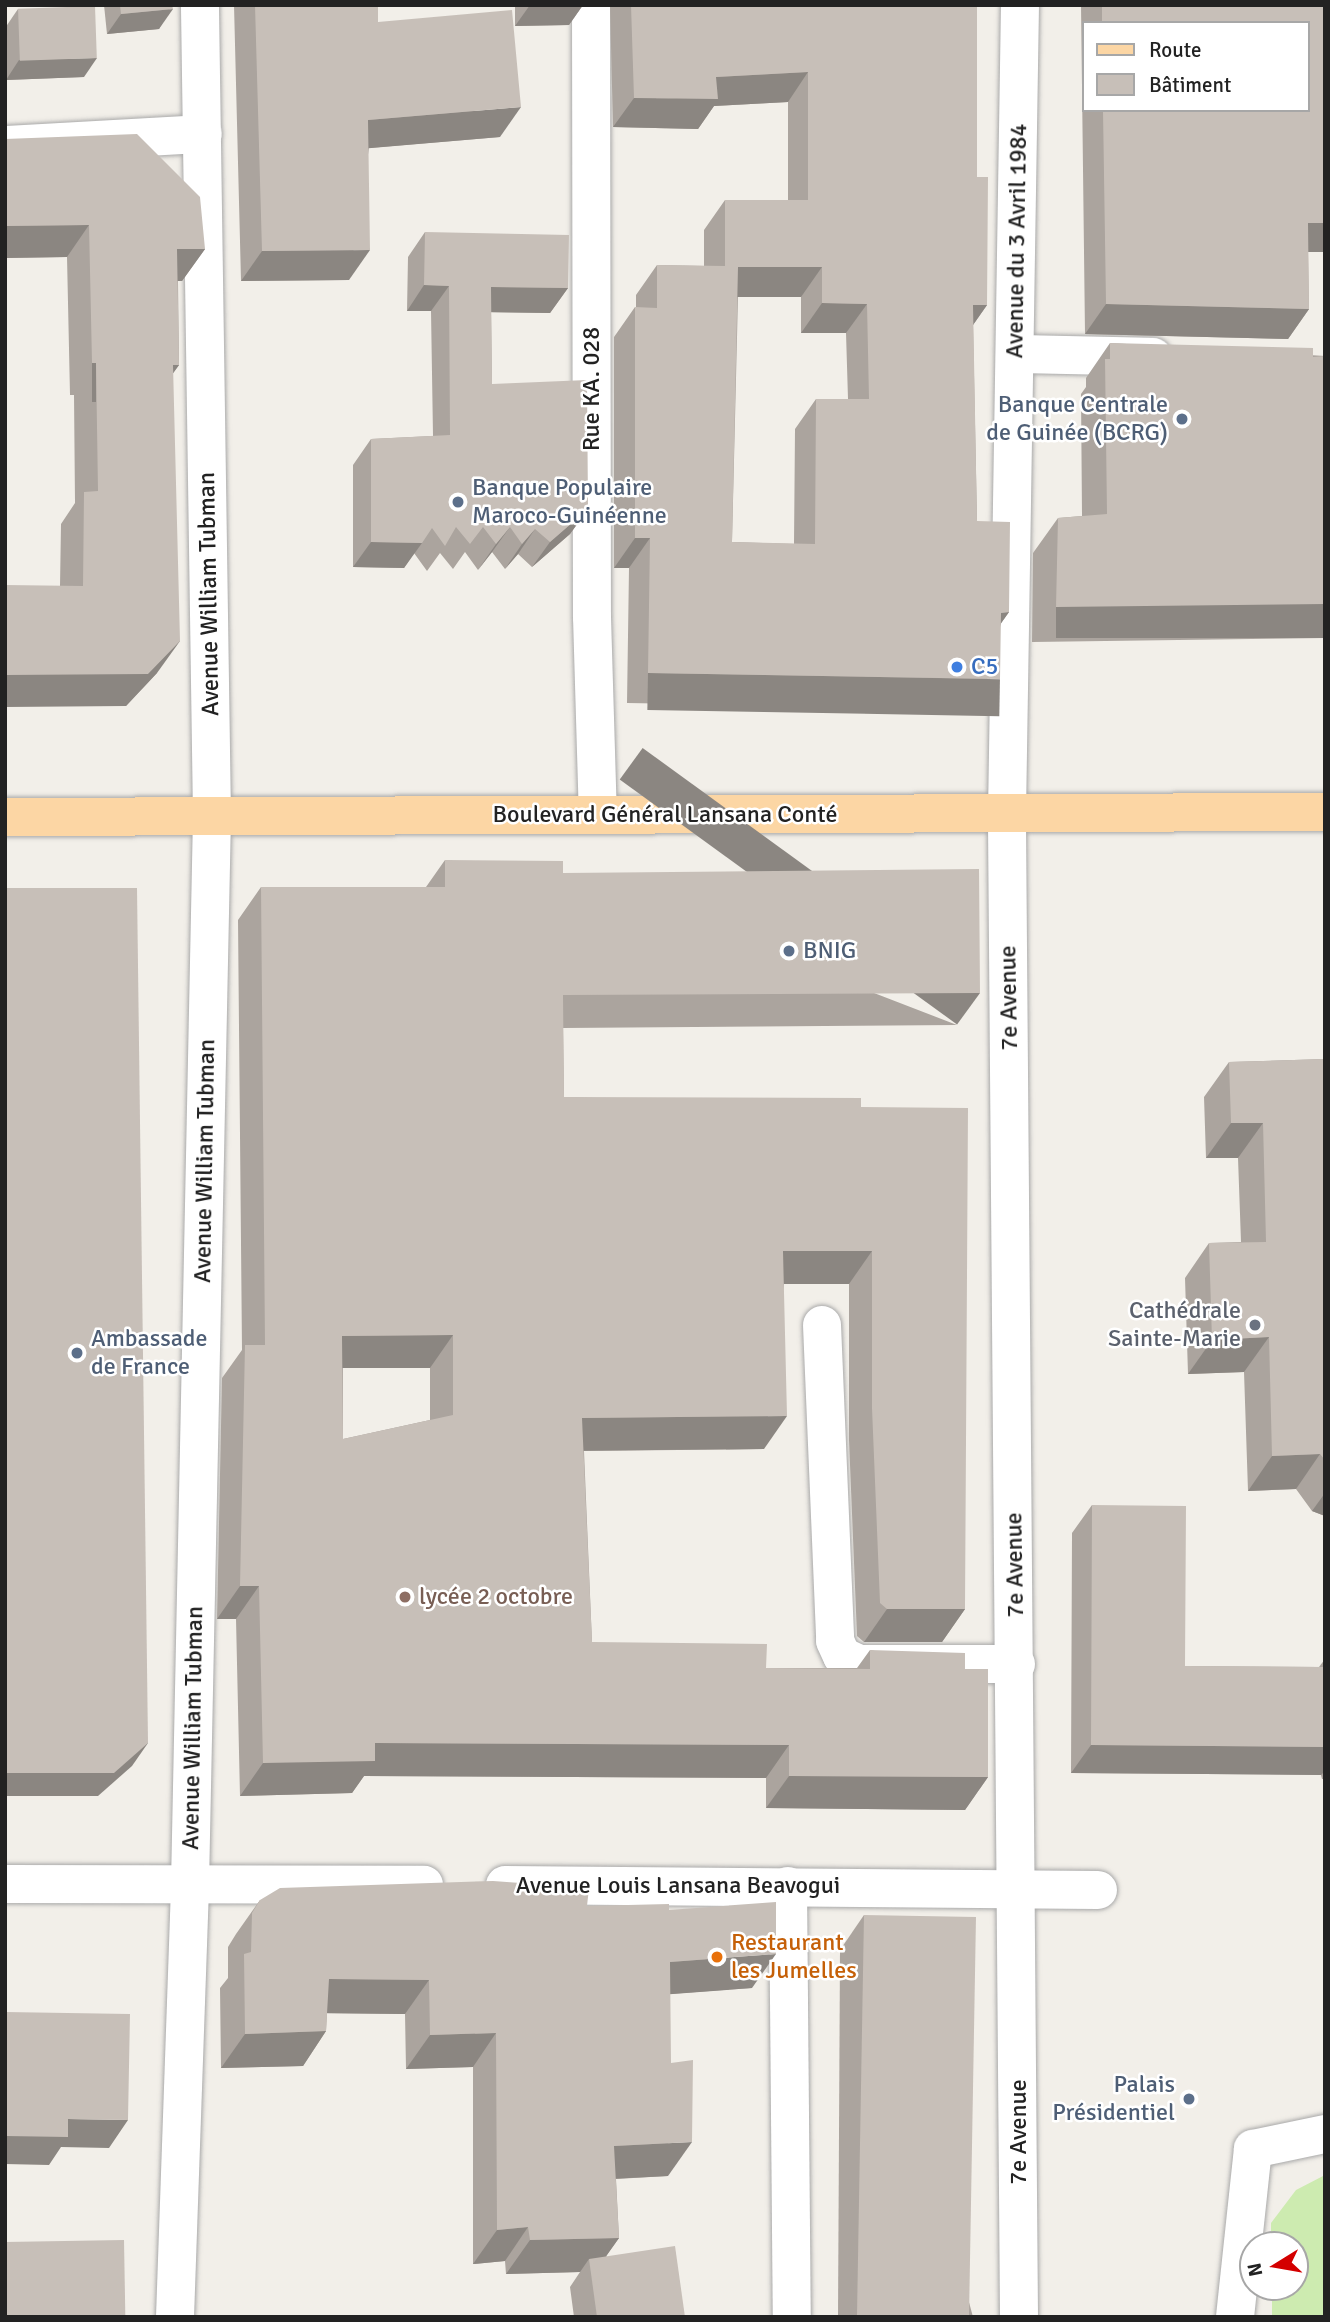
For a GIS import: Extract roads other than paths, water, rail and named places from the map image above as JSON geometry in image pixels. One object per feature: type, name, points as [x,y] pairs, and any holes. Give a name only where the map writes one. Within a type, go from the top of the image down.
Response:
[{"type":"main road","name":"Boulevard Général Lansana Conté","points":[[5,817],[1325,812]]},
{"type":"street","name":"Avenue William Tubman","points":[[175,2317],[190,1884],[212,817],[200,5]]},
{"type":"street","name":"Rue KA. 028","points":[[591,5],[592,617],[598,815]]},
{"type":"street","name":"Avenue du 3 Avril 1984","points":[[1007,814],[1020,5]]},
{"type":"street","points":[[5,145],[203,134]]},
{"type":"street","points":[[1015,354],[1190,358]]},
{"type":"street","name":"7e Avenue","points":[[1007,814],[1019,1887],[1019,2317]]},
{"type":"street","points":[[822,1325],[835,1641],[842,1656],[859,1664],[1016,1664]]},
{"type":"street","name":"Avenue Louis Lansana Beavogui","points":[[5,1884],[1019,1887],[1098,1890]]},
{"type":"street","points":[[788,1886],[792,2317]]},
{"type":"street","points":[[1235,2317],[1254,2149],[1325,2134]]},
{"type":"place","name":"Banque Centrale de Guinée (BCRG)","points":[[1182,419]]},
{"type":"place","name":"Banque Populaire Maroco-Guinéenne","points":[[458,502]]},
{"type":"place","name":"C5","points":[[957,667]]},
{"type":"place","name":"BNIG","points":[[789,951]]},
{"type":"place","name":"Cathédrale Sainte-Marie","points":[[1255,1325]]},
{"type":"place","name":"Ambassade de France","points":[[77,1353]]},
{"type":"place","name":"lycée 2 octobre","points":[[405,1597]]},
{"type":"place","name":"Restaurant les Jumelles","points":[[717,1957]]},
{"type":"place","name":"Palais Présidentiel","points":[[1189,2099]]}]
